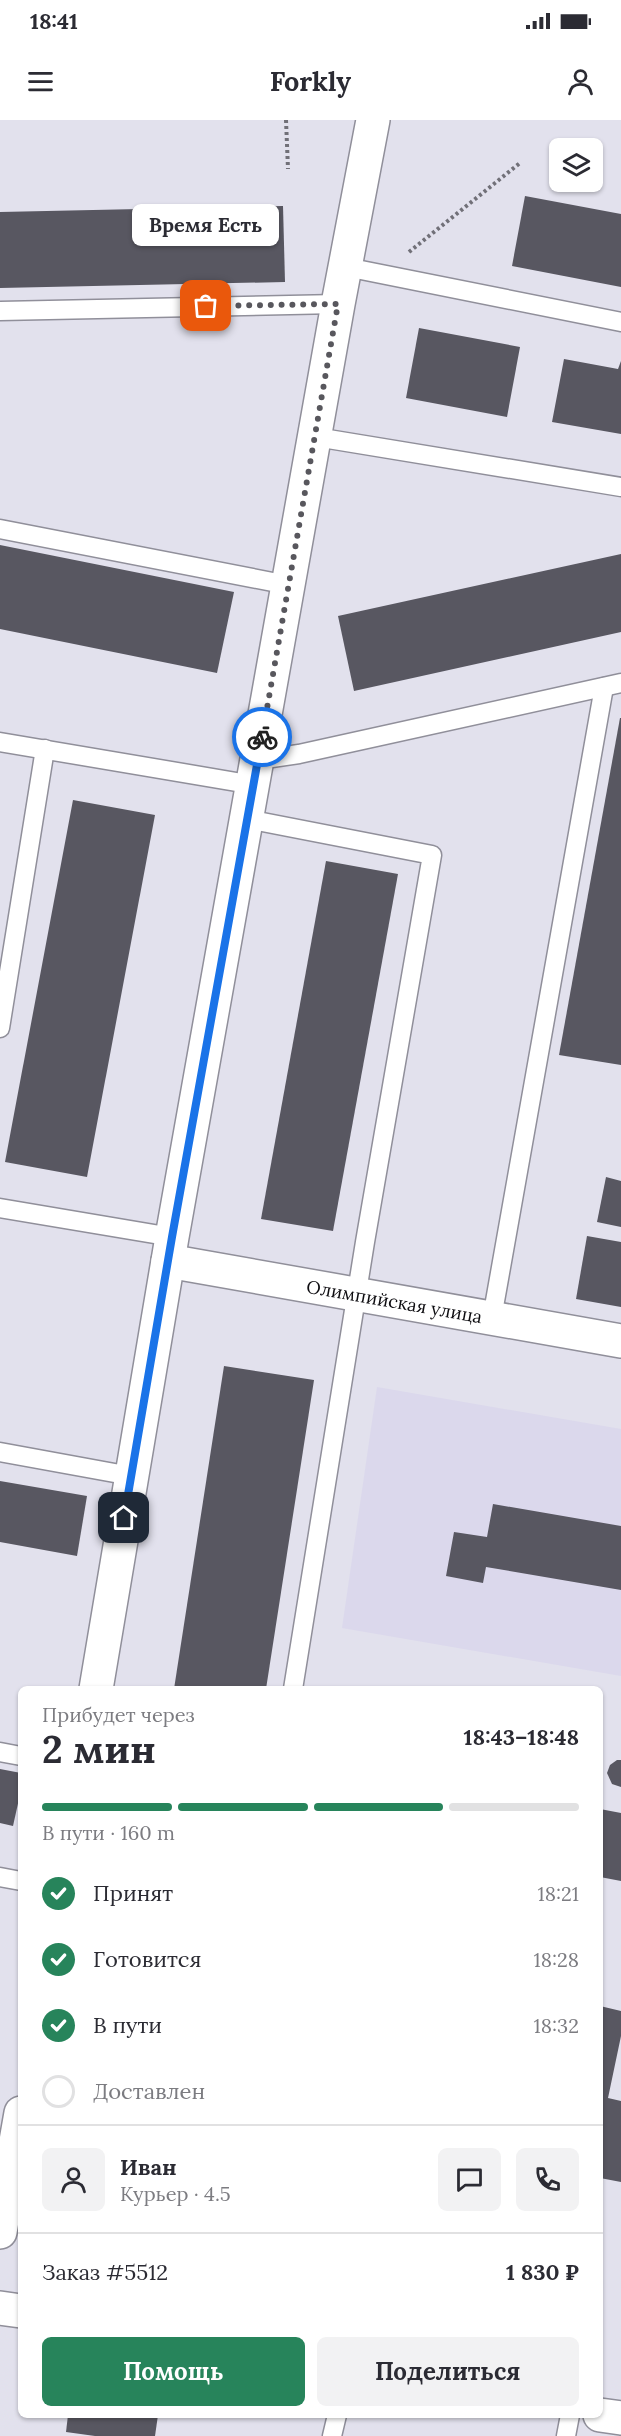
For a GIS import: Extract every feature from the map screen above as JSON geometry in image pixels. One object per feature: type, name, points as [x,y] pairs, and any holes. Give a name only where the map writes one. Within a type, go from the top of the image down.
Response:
[{"type":"street","points":[[96,1686],[170,1249],[338,304],[373,120]]},
{"type":"street","name":"Олимпийская улица","points":[[170,1249],[357,1294],[621,1341]]},
{"type":"street","points":[[0,2232],[18,2130]]},
{"type":"street","points":[[0,2308],[18,2311]]},
{"type":"street","points":[[603,2415],[621,2418]]},
{"type":"lane","points":[[345,267],[621,322]]},
{"type":"lane","points":[[0,311],[338,304]]},
{"type":"lane","points":[[316,437],[621,487]]},
{"type":"lane","points":[[0,529],[288,585]]},
{"type":"lane","points":[[0,742],[256,772],[299,754],[613,685],[492,1318]]},
{"type":"lane","points":[[0,1028],[45,749]]},
{"type":"lane","points":[[247,819],[432,855],[357,1294],[293,1686]]},
{"type":"lane","points":[[0,1208],[170,1249]]},
{"type":"lane","points":[[0,1452],[131,1476]]},
{"type":"lane","points":[[0,1752],[18,1755]]},
{"type":"lane","points":[[0,1877],[18,1880]]},
{"type":"lane","points":[[332,2436],[336,2418]]},
{"type":"lane","points":[[566,2436],[569,2418]]},
{"type":"path","points":[[286,120],[288,169]]},
{"type":"path","points":[[382,273],[520,163]]},
{"type":"shaded area","points":[[377,1387],[621,1429],[621,1676],[342,1628]]},
{"type":"building","points":[[525,196],[621,214],[621,287],[512,266]]},
{"type":"building","points":[[283,206],[285,282],[0,288],[0,212]]},
{"type":"building","points":[[419,328],[520,347],[507,417],[406,398]]},
{"type":"building","points":[[564,359],[618,369],[621,361],[621,434],[552,422]]},
{"type":"building","points":[[0,545],[234,592],[217,673],[0,629]]},
{"type":"building","points":[[621,554],[621,632],[354,691],[338,616]]},
{"type":"building","points":[[621,718],[621,1065],[559,1055]]},
{"type":"building","points":[[73,800],[155,815],[87,1177],[5,1162]]},
{"type":"building","points":[[326,861],[398,874],[333,1231],[261,1219]]},
{"type":"building","points":[[606,1177],[621,1181],[621,1227],[597,1222]]},
{"type":"building","points":[[587,1236],[621,1242],[621,1307],[576,1299]]},
{"type":"building","points":[[224,1366],[314,1380],[266,1686],[174,1686]]},
{"type":"building","points":[[0,1481],[87,1496],[77,1556],[0,1542]]},
{"type":"building","points":[[493,1504],[621,1526],[621,1590],[486,1567],[483,1583],[446,1576],[454,1532],[487,1537]]},
{"type":"building","points":[[621,1760],[621,1787],[612,1784],[607,1773],[610,1765]]},
{"type":"building","points":[[0,1769],[18,1772],[18,1804],[13,1826],[0,1823]]},
{"type":"building","points":[[603,1810],[621,1813],[621,1881],[603,1878]]},
{"type":"building","points":[[603,2007],[621,2011],[621,2036],[608,2098],[621,2101],[621,2182],[603,2179]]},
{"type":"building","points":[[68,2418],[158,2418],[155,2436],[95,2436],[66,2432]]},
{"type":"way so far","points":[[206,306],[338,304],[262,737]]},
{"type":"place","name":"Время Есть","points":[[206,306]]},
{"type":"route","points":[[124,1518],[262,737]]}]
